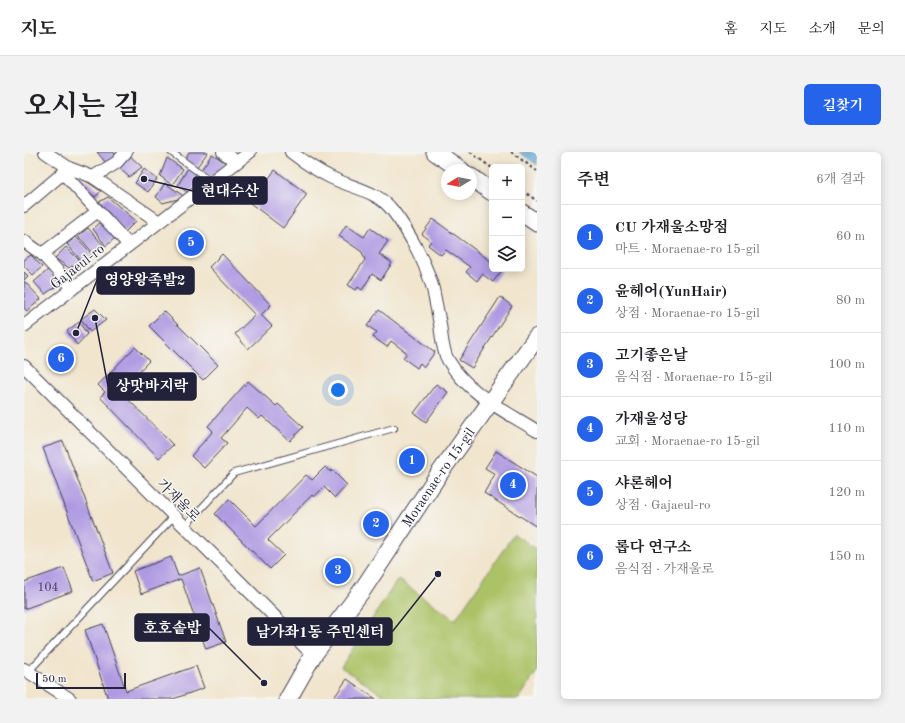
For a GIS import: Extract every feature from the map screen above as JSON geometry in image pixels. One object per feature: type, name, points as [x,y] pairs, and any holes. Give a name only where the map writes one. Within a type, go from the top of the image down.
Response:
[{"type":"main road","points":[[435,152],[452,164]]},
{"type":"main road","points":[[477,181],[489,190]]},
{"type":"main road","points":[[525,215],[537,223]]},
{"type":"main road","name":"Moraenae-ro 15-gil","points":[[288,699],[314,655],[363,589],[439,474],[537,337]]},
{"type":"street","points":[[45,152],[66,170],[93,177],[159,222]]},
{"type":"street","points":[[93,177],[116,163],[126,152]]},
{"type":"street","points":[[223,152],[237,162]]},
{"type":"street","name":"Gajaeul-ro","points":[[24,326],[250,152]]},
{"type":"street","points":[[291,152],[312,168],[334,179],[371,193],[384,201],[392,210],[415,246],[425,266],[432,289],[446,358],[463,380],[477,394],[537,431]]},
{"type":"street","points":[[24,206],[66,170]]},
{"type":"street","name":"Gajaeul-ro","points":[[66,170],[98,211],[129,245]]},
{"type":"street","points":[[42,254],[98,211]]},
{"type":"street","points":[[24,241],[42,254],[73,288]]},
{"type":"street","name":"가재울로","points":[[24,366],[314,655]]},
{"type":"street","points":[[26,670],[70,699]]},
{"type":"lane","points":[[171,152],[211,181]]},
{"type":"lane","points":[[184,526],[234,473],[394,428]]},
{"type":"lane","points":[[26,670],[174,516]]},
{"type":"path","points":[[470,152],[489,166]]},
{"type":"path","points":[[511,152],[537,171]]},
{"type":"path","points":[[525,192],[537,201]]},
{"type":"green space","points":[[514,534],[537,550],[537,671],[519,699],[389,699],[341,667],[398,579],[455,620]]},
{"type":"water","points":[[519,152],[537,152],[537,165]]},
{"type":"building","points":[[97,152],[113,152],[117,156],[107,164]]},
{"type":"building","points":[[189,152],[208,152],[196,168],[185,159]]},
{"type":"building","points":[[128,154],[142,167],[129,177],[117,166]]},
{"type":"building","points":[[212,154],[226,163],[211,178],[201,170]]},
{"type":"building","points":[[167,158],[183,169],[172,185],[160,176]]},
{"type":"building","points":[[188,168],[202,177],[189,194],[178,185]]},
{"type":"building","points":[[144,169],[157,179],[148,192],[135,183]]},
{"type":"building","points":[[275,170],[307,194],[283,228],[250,203]]},
{"type":"building","points":[[80,177],[101,191],[95,197],[74,180]]},
{"type":"building","points":[[165,183],[185,197],[163,203],[156,197]]},
{"type":"building","points":[[108,197],[136,221],[125,232],[99,202]]},
{"type":"building","points":[[433,219],[489,260],[489,272],[500,272],[493,282],[482,274],[477,281],[466,272],[470,267],[446,250],[441,255],[428,245],[431,241],[422,234]]},
{"type":"building","points":[[103,220],[117,236],[106,246],[93,229]]},
{"type":"building","points":[[346,225],[364,237],[370,228],[388,241],[379,254],[392,263],[381,280],[372,274],[362,290],[358,287],[356,290],[348,285],[365,260],[362,252],[339,236]]},
{"type":"building","points":[[88,228],[104,246],[94,254],[78,236]]},
{"type":"building","points":[[76,237],[92,254],[83,263],[67,244]]},
{"type":"building","points":[[66,247],[81,262],[69,268],[55,258]]},
{"type":"building","points":[[222,254],[271,305],[261,315],[272,326],[248,349],[235,334],[255,315],[209,267]]},
{"type":"building","points":[[31,255],[42,267],[33,275],[24,266],[24,260]]},
{"type":"building","points":[[48,270],[61,283],[45,294],[34,282]]},
{"type":"building","points":[[24,272],[28,276],[24,280]]},
{"type":"building","points":[[24,281],[41,299],[27,311],[24,308]]},
{"type":"building","points":[[500,297],[512,306],[472,368],[459,360]]},
{"type":"building","points":[[95,309],[106,320],[90,332],[81,319]]},
{"type":"building","points":[[379,310],[435,352],[424,367],[420,363],[417,368],[403,358],[407,353],[391,341],[387,347],[373,337],[377,332],[367,326]]},
{"type":"building","points":[[164,311],[218,365],[203,380],[149,326]]},
{"type":"building","points":[[79,322],[87,334],[77,345],[67,331]]},
{"type":"building","points":[[135,347],[149,361],[120,391],[173,445],[159,458],[100,397],[105,392],[98,385]]},
{"type":"building","points":[[248,381],[276,406],[278,404],[303,427],[290,441],[262,416],[259,419],[247,408],[221,438],[227,443],[204,468],[191,456],[213,431],[208,426]]},
{"type":"building","points":[[436,384],[448,392],[426,422],[414,413]]},
{"type":"building","points":[[63,441],[113,573],[93,581],[43,448]]},
{"type":"building","points":[[496,451],[537,477],[537,527],[484,493],[495,474],[485,468]]},
{"type":"building","points":[[325,467],[331,472],[332,470],[347,485],[335,498],[324,487],[314,497],[312,495],[268,540],[284,555],[270,569],[215,514],[229,499],[256,526],[306,475],[312,480]]},
{"type":"building","points":[[171,557],[178,576],[200,568],[226,642],[206,649],[181,579],[141,594],[133,571]]},
{"type":"building","points":[[64,568],[73,591],[24,609],[24,582]]},
{"type":"building","points":[[103,624],[126,691],[196,666],[204,688],[173,699],[108,699],[85,630]]},
{"type":"building","points":[[347,679],[376,699],[333,699]]},
{"type":"place","name":"현대수산","points":[[144,179]]},
{"type":"place","name":"샤론헤어","points":[[191,243]]},
{"type":"place","name":"상맛바지락","points":[[95,318]]},
{"type":"place","name":"영양왕족발2","points":[[76,333]]},
{"type":"place","name":"롭다 연구소","points":[[61,359]]},
{"type":"place","name":"CU 가재울소망점","points":[[412,461]]},
{"type":"place","name":"가재울성당","points":[[513,485]]},
{"type":"place","name":"윤헤어(YunHair)","points":[[376,524]]},
{"type":"place","name":"고기좋은날","points":[[338,571]]},
{"type":"place","name":"남가좌1동 주민센터","points":[[438,574]]},
{"type":"place","name":"호호솥밥","points":[[264,683]]}]
